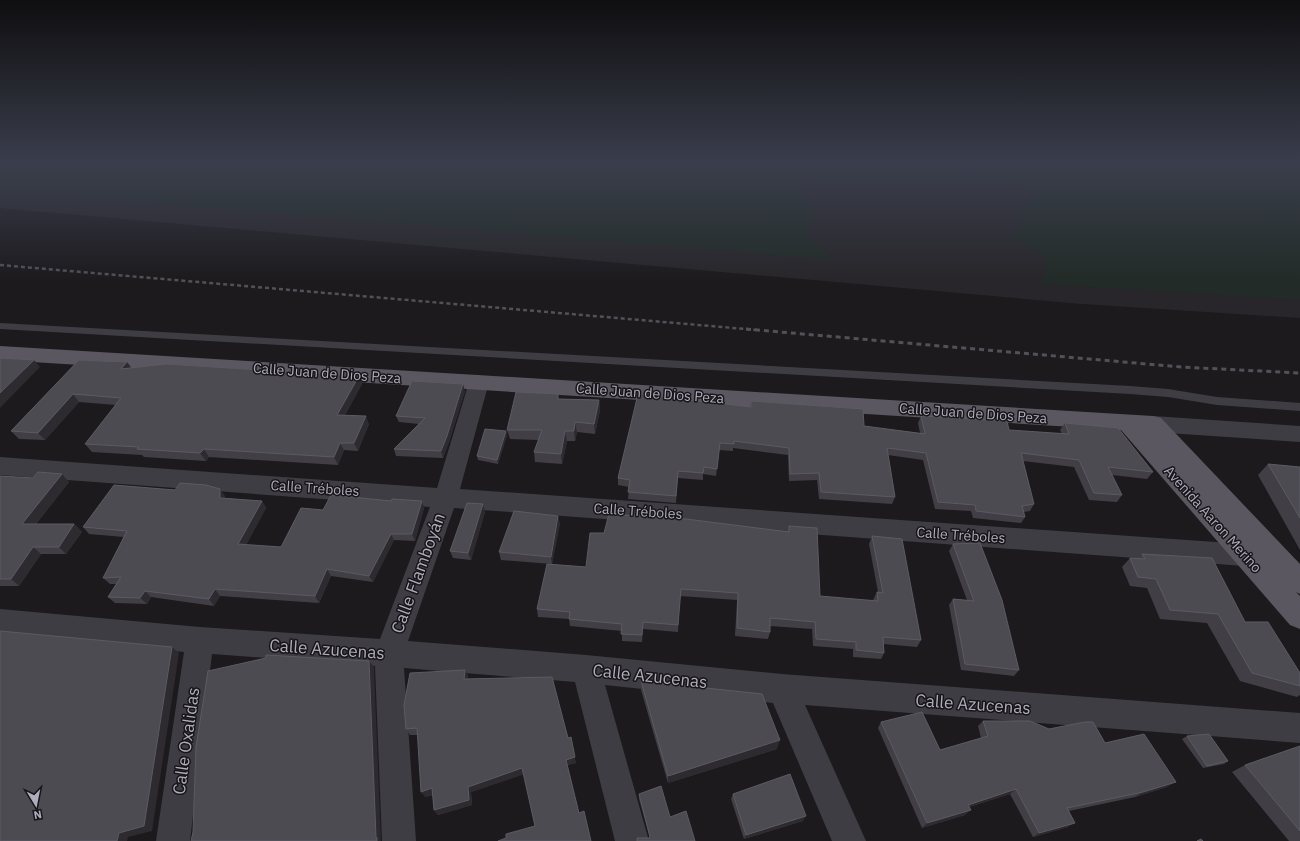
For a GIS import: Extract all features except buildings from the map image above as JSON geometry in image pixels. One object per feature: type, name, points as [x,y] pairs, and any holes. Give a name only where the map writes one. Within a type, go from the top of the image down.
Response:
[{"type":"main road","name":"Calle Juan de Dios Peza","points":[[0,352],[1153,424]]},
{"type":"main road","name":"Avenida Aaron Merino","points":[[1127,422],[1300,616]]},
{"type":"main road","name":"Avenida Aaron Merino","points":[[1153,424],[1300,582]]},
{"type":"street","name":"Calle Flamboyán","points":[[399,841],[389,653],[446,497],[479,382]]},
{"type":"street","name":"Calle Juan de Dios Peza","points":[[1153,424],[1300,434]]},
{"type":"street","name":"Calle Tréboles","points":[[0,466],[446,497],[1246,556],[1276,556]]},
{"type":"street","name":"Calle Azucenas","points":[[0,622],[200,640],[586,669],[782,689],[1300,728]]},
{"type":"street","name":"Calle Oxalidas","points":[[173,841],[200,640]]},
{"type":"street","points":[[586,669],[632,841]]},
{"type":"street","points":[[782,689],[849,841]]},
{"type":"lane","points":[[0,326],[1122,389],[1168,393],[1217,401],[1300,407]]},
{"type":"shaded area","points":[[0,202],[1300,202],[1300,318],[1082,304],[0,208]]},
{"type":"shaded area","points":[[146,202],[806,202],[810,206],[814,218],[804,232],[835,260]]},
{"type":"shaded area","points":[[1300,202],[1300,300],[1040,284],[1046,270],[1045,257],[1010,238],[1018,227],[1020,215],[1027,203]]},
{"type":"railway","points":[[0,265],[757,330]]},
{"type":"railway","points":[[746,329],[1181,367],[1300,373]]}]
